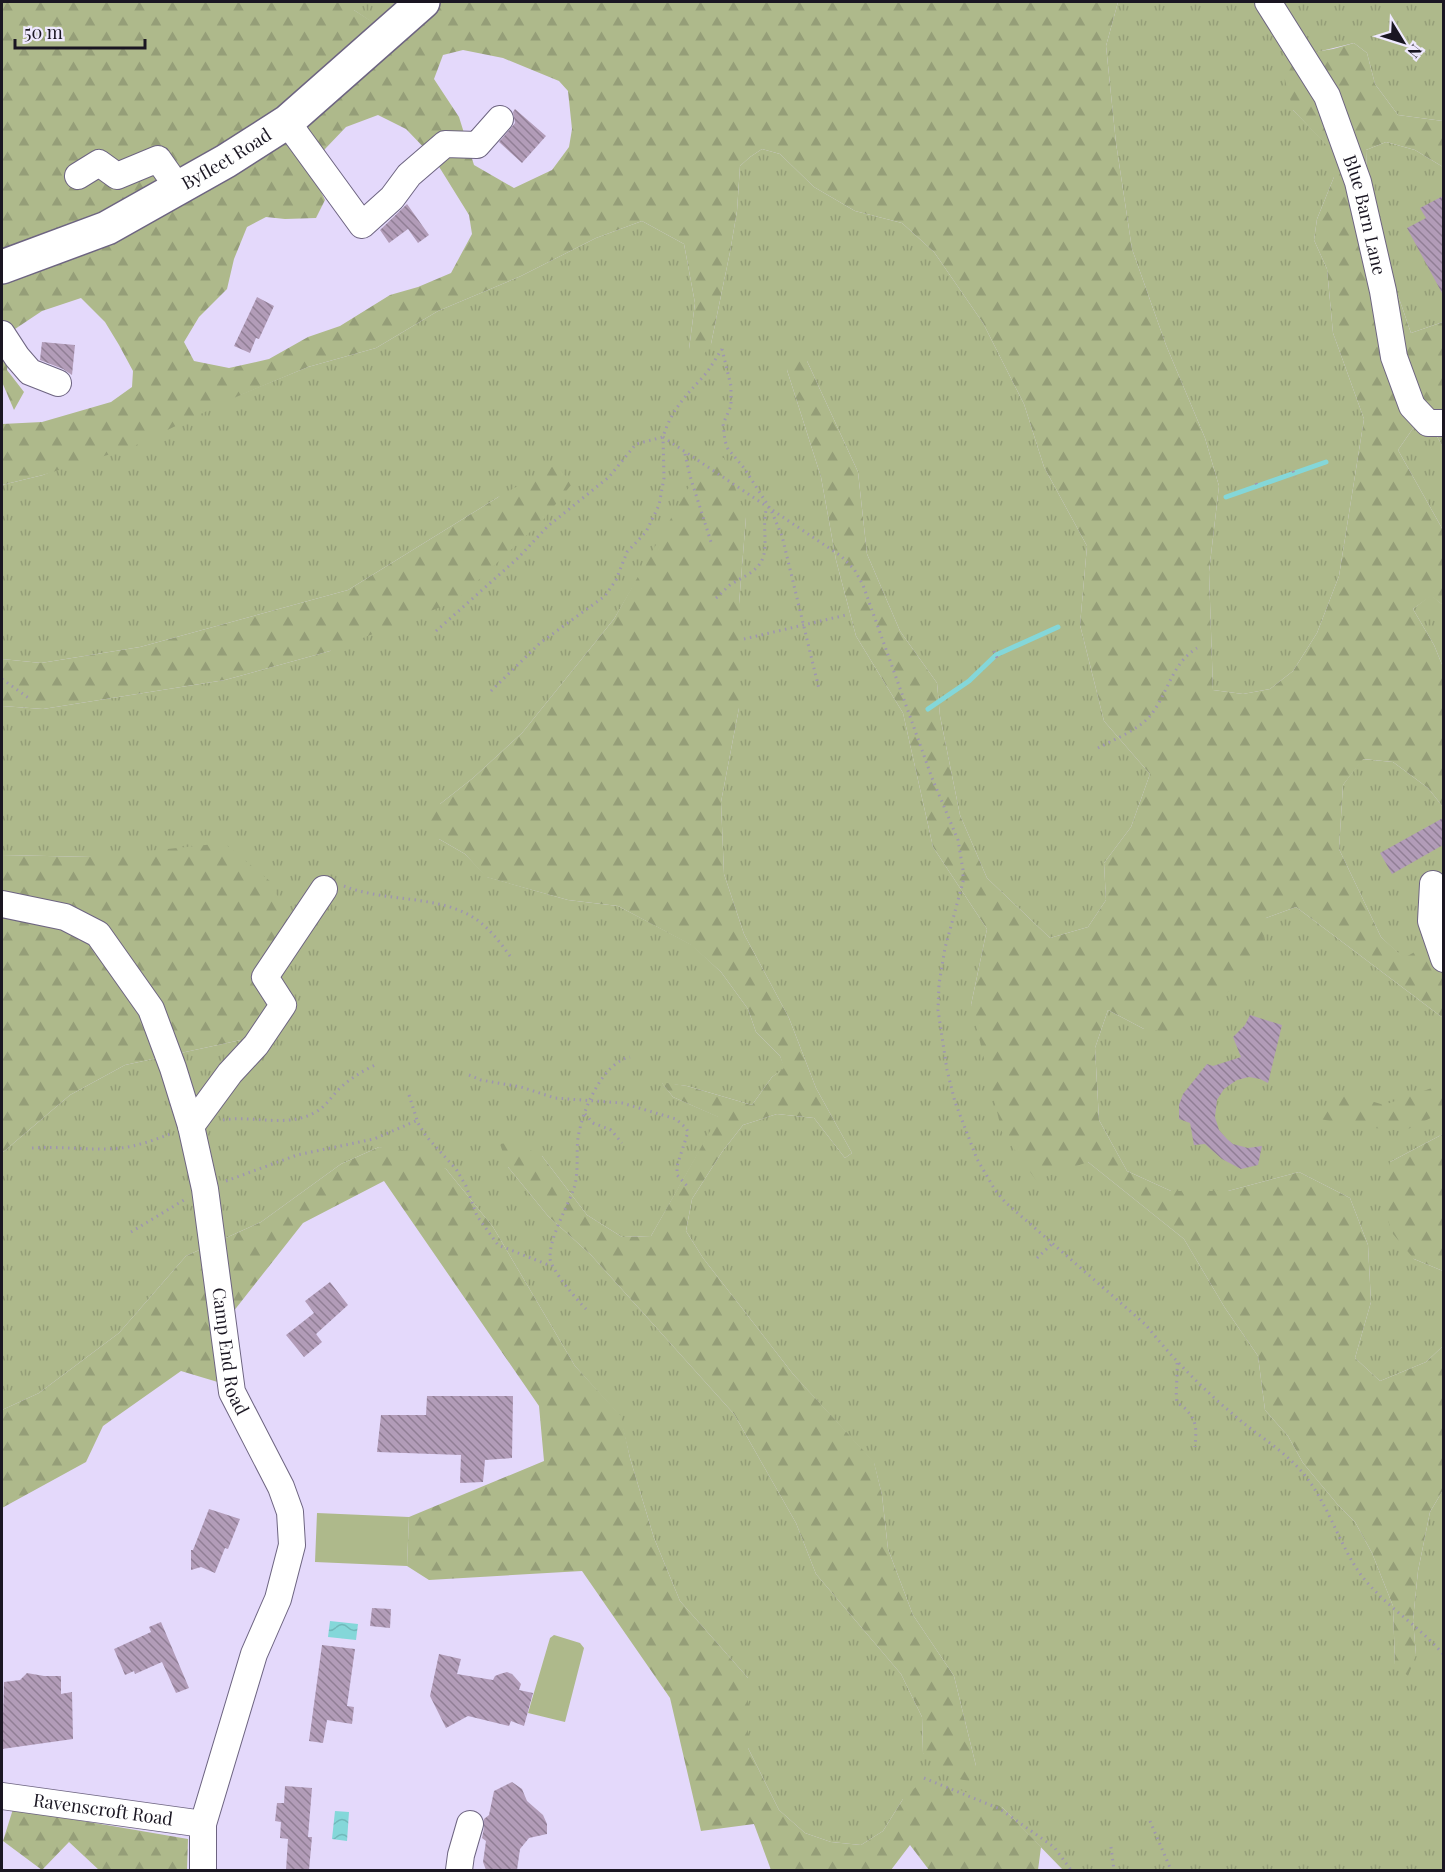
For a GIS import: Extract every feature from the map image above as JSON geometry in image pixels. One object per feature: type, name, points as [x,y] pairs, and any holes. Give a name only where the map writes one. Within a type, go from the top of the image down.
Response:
[{"type":"main road","name":"Byfleet Road","points":[[2,267],[107,228],[179,189],[287,122],[423,2]]},
{"type":"street","name":"Blue Barn Lane","points":[[1268,2],[1327,96],[1358,182],[1383,291],[1394,357],[1412,406],[1428,423],[1443,423]]},
{"type":"street","points":[[287,122],[362,225],[392,198],[409,175],[445,144],[477,145],[500,119]]},
{"type":"street","points":[[78,176],[99,163],[117,176],[158,159],[179,189]]},
{"type":"street","points":[[2,334],[30,372],[58,383]]},
{"type":"street","points":[[1433,884],[1431,921],[1443,959]]},
{"type":"street","points":[[191,1126],[230,1074],[256,1045],[284,1005],[265,977],[330,886]]},
{"type":"street","name":"Camp End Road","points":[[2,904],[65,917],[98,934],[151,1009],[191,1126],[205,1189],[232,1392],[281,1487],[290,1512],[292,1545],[278,1599],[254,1654],[203,1824],[203,1870]]},
{"type":"street","name":"Ravenscroft Road","points":[[2,1796],[203,1824]]},
{"type":"street","points":[[459,1870],[470,1824]]},
{"type":"path","points":[[491,691],[540,643],[605,596],[616,580],[627,552],[646,532],[659,504],[664,478],[663,437],[668,422],[675,408],[723,349],[730,374],[732,397],[731,406],[723,424],[725,441],[728,449],[744,468],[769,508],[782,536],[819,689]]},
{"type":"path","points":[[436,631],[518,558],[548,526],[609,477],[636,444],[663,437],[841,556],[854,569],[863,585],[932,778],[958,840],[963,882],[945,948],[939,984],[938,1010],[947,1070],[977,1159],[995,1190],[1005,1202],[1146,1325],[1177,1361],[1238,1418],[1274,1445],[1303,1473],[1324,1505],[1361,1575],[1422,1631],[1443,1654]]},
{"type":"path","points":[[685,452],[690,476],[711,542]]},
{"type":"path","points":[[1293,471],[1295,477]]},
{"type":"path","points":[[1256,483],[1258,488]]},
{"type":"path","points":[[716,598],[730,585],[750,576],[760,564],[764,554],[764,518],[769,508]]},
{"type":"path","points":[[744,639],[846,615]]},
{"type":"path","points":[[1098,748],[1148,719],[1179,663],[1197,648]]},
{"type":"path","points":[[994,651],[998,660]]},
{"type":"path","points":[[2,679],[30,699]]},
{"type":"path","points":[[330,886],[445,906],[470,915],[492,933],[510,956]]},
{"type":"path","points":[[586,1309],[551,1266],[549,1258],[552,1242],[575,1184],[578,1140],[585,1114],[607,1070],[620,1059],[630,1057]]},
{"type":"path","points":[[32,1148],[69,1146],[120,1148],[141,1144],[191,1126],[237,1118],[285,1122],[303,1118],[316,1112],[348,1080],[375,1065]]},
{"type":"path","points":[[469,1075],[482,1080],[521,1087],[555,1098],[622,1103],[676,1119],[688,1132],[676,1175],[689,1188]]},
{"type":"path","points":[[408,1095],[417,1120],[426,1136],[456,1169],[466,1186],[477,1216],[498,1245],[551,1266]]},
{"type":"path","points":[[585,1114],[593,1123],[611,1130],[622,1143]]},
{"type":"path","points":[[132,1232],[205,1189],[297,1155],[374,1139],[417,1120]]},
{"type":"path","points":[[1037,1258],[1053,1243]]},
{"type":"path","points":[[1177,1361],[1179,1378],[1175,1394],[1177,1402],[1196,1424],[1195,1447]]},
{"type":"path","points":[[924,1778],[1000,1809],[1054,1847],[1071,1870]]},
{"type":"path","points":[[1150,1821],[1171,1870]]},
{"type":"path","points":[[1111,1847],[1114,1870]]},
{"type":"green space","points":[[2,2],[360,2],[354,10],[388,32],[423,2],[1118,2],[1106,46],[1116,143],[1132,249],[1166,345],[1205,438],[1219,486],[1209,572],[1213,690],[1243,694],[1270,689],[1293,671],[1317,633],[1339,576],[1364,419],[1333,333],[1327,269],[1314,240],[1317,219],[1334,177],[1333,152],[1293,110],[1284,76],[1289,56],[1354,43],[1367,53],[1375,84],[1398,115],[1443,121],[1443,167],[1415,150],[1386,142],[1366,150],[1367,183],[1382,249],[1411,333],[1443,322],[1443,447],[1435,433],[1416,424],[1398,450],[1443,530],[1443,605],[1431,596],[1413,609],[1434,645],[1443,667],[1443,807],[1428,788],[1393,762],[1363,759],[1343,785],[1339,849],[1381,937],[1404,958],[1443,936],[1443,1018],[1296,907],[1266,918],[1263,951],[1228,992],[1178,1033],[1144,1029],[1108,1010],[1095,1048],[1099,1120],[1127,1171],[1171,1191],[1228,1191],[1299,1172],[1350,1198],[1368,1245],[1371,1302],[1355,1358],[1380,1381],[1426,1362],[1443,1346],[1443,1490],[1430,1512],[1418,1571],[1413,1620],[1416,1655],[1408,1676],[1395,1665],[1393,1606],[1372,1553],[1355,1522],[1303,1463],[1288,1436],[1265,1410],[1258,1356],[1225,1308],[1184,1239],[1088,1162],[1036,1180],[1002,1132],[971,1005],[987,929],[933,847],[903,713],[856,636],[836,560],[821,477],[787,370],[790,360],[807,361],[858,472],[867,554],[900,631],[937,683],[940,716],[960,815],[987,878],[1050,938],[1088,927],[1106,900],[1104,863],[1131,827],[1150,774],[1104,721],[1080,625],[1087,546],[1044,467],[1024,404],[983,323],[934,252],[902,223],[855,211],[814,187],[780,154],[762,149],[740,166],[737,211],[730,252],[711,344],[702,357],[695,350],[689,349],[695,303],[684,244],[642,221],[596,238],[521,276],[438,311],[376,348],[308,367],[236,397],[130,448],[2,485],[2,424],[42,422],[111,402],[132,387],[133,371],[105,322],[81,298],[42,311],[12,331],[7,370],[24,392],[14,410],[2,382]],"holes":[[[463,50],[503,58],[559,81],[568,91],[572,129],[569,147],[552,170],[514,188],[474,165],[459,117],[434,79],[443,55]],[[378,115],[406,129],[433,157],[469,215],[472,234],[451,273],[418,287],[390,295],[340,326],[308,337],[269,359],[229,368],[194,361],[184,342],[199,317],[227,289],[234,259],[247,227],[266,217],[316,218],[325,200],[313,175],[325,149],[346,127]]]},
{"type":"green space","points":[[342,2],[423,2],[388,33]]},
{"type":"green space","points":[[1118,2],[1443,2],[1443,121],[1398,115],[1375,84],[1367,53],[1354,43],[1313,53],[1293,110],[1334,152],[1334,177],[1317,219],[1314,240],[1327,269],[1333,333],[1364,419],[1339,576],[1317,633],[1293,671],[1270,689],[1243,694],[1213,690],[1209,572],[1219,486],[1205,438],[1166,345],[1132,249],[1116,143],[1106,46]]},
{"type":"green space","points":[[1386,142],[1415,150],[1443,167],[1443,322],[1411,333],[1382,249],[1367,183],[1366,150]]},
{"type":"green space","points":[[762,149],[780,154],[814,187],[855,211],[902,223],[934,252],[983,323],[1024,404],[1044,467],[1087,546],[1080,625],[1104,721],[1150,774],[1131,827],[1104,863],[1106,900],[1088,927],[1050,938],[987,878],[960,815],[940,716],[937,683],[900,631],[867,554],[858,472],[807,361],[787,370],[821,477],[836,560],[856,636],[903,713],[933,847],[987,929],[971,1005],[1088,1162],[1184,1239],[1225,1308],[1258,1356],[1265,1410],[1288,1436],[1303,1463],[1355,1522],[1372,1553],[1393,1606],[1395,1665],[1416,1655],[1413,1620],[1418,1571],[1430,1512],[1443,1490],[1443,1870],[1063,1870],[1002,1807],[903,1799],[883,1831],[861,1845],[831,1842],[805,1833],[779,1810],[748,1748],[748,1678],[680,1601],[654,1538],[620,1416],[575,1366],[493,1227],[446,1169],[379,1147],[341,1164],[261,1222],[186,1256],[119,1333],[39,1393],[2,1410],[2,1153],[70,1095],[125,1065],[241,1040],[92,857],[2,855],[2,706],[43,709],[225,680],[330,651],[500,496],[348,590],[140,647],[41,663],[2,659],[2,485],[43,475],[308,367],[376,348],[438,311],[521,276],[596,238],[642,221],[684,244],[695,303],[689,349],[711,344],[737,211],[740,166]],"holes":[[[746,517],[739,604],[739,708],[721,802],[724,874],[744,934],[789,1018],[816,1088],[852,1153],[845,1158],[814,1118],[777,1114],[743,1125],[722,1152],[692,1199],[686,1231],[703,1258],[793,1374],[874,1463],[882,1495],[888,1549],[913,1615],[954,1676],[976,1766],[923,1753],[922,1717],[901,1674],[816,1574],[796,1523],[734,1414],[591,1255],[548,1216],[508,1167],[542,1156],[587,1215],[622,1237],[651,1236],[719,1117],[673,1097],[662,1083],[687,1086],[752,1105],[772,1077],[785,1068],[780,1056],[756,1032],[748,1009],[721,972],[692,945],[618,906],[568,900],[487,877],[465,854],[439,839],[440,804],[473,778],[522,733],[614,619],[647,563]]]},
{"type":"green space","points":[[1416,424],[1435,433],[1443,447],[1443,530],[1398,450]]},
{"type":"green space","points":[[724,458],[746,517],[739,604],[739,708],[721,802],[724,874],[744,934],[789,1018],[816,1088],[852,1153],[845,1158],[814,1118],[777,1114],[743,1125],[722,1152],[692,1199],[686,1231],[703,1258],[793,1374],[874,1462],[882,1495],[888,1549],[913,1615],[954,1676],[976,1766],[969,1781],[953,1778],[923,1753],[922,1717],[901,1674],[816,1574],[796,1523],[734,1414],[591,1255],[548,1216],[508,1167],[500,1144],[514,1142],[542,1156],[587,1215],[622,1237],[651,1236],[718,1117],[673,1097],[661,1082],[687,1086],[752,1105],[772,1077],[784,1068],[780,1056],[756,1032],[748,1009],[721,972],[691,945],[618,906],[568,900],[486,877],[465,854],[439,839],[426,827],[440,804],[473,778],[522,733],[614,619],[687,490],[705,466]]},
{"type":"green space","points":[[557,464],[571,485],[543,520],[456,601],[330,651],[225,680],[43,709],[2,706],[2,659],[41,663],[140,647],[348,590],[500,496]]},
{"type":"green space","points":[[1431,595],[1443,605],[1443,667],[1434,645],[1413,609]]},
{"type":"green space","points":[[1362,759],[1393,762],[1428,788],[1443,807],[1444,936],[1404,959],[1381,937],[1339,849],[1343,785]]},
{"type":"green space","points":[[224,843],[271,882],[298,944],[279,986],[241,1040],[125,1065],[70,1095],[2,1153],[2,855],[92,857]]},
{"type":"green space","points":[[1296,907],[1443,1018],[1443,1134],[1390,1162],[1414,1259],[1443,1271],[1443,1346],[1426,1362],[1380,1381],[1355,1358],[1371,1302],[1368,1245],[1350,1198],[1299,1172],[1228,1191],[1171,1191],[1127,1171],[1099,1120],[1095,1048],[1108,1010],[1144,1029],[1266,918]]},
{"type":"green space","points":[[1443,1084],[1443,1112],[1404,1131],[1355,1126],[1320,1119],[1338,1091],[1384,1105]]},
{"type":"green space","points":[[1443,1134],[1443,1271],[1414,1259],[1393,1234],[1382,1204],[1390,1162]]},
{"type":"green space","points":[[379,1147],[418,1152],[446,1169],[493,1227],[575,1366],[621,1416],[630,1458],[654,1538],[680,1601],[748,1678],[748,1748],[779,1810],[805,1833],[831,1842],[861,1845],[883,1831],[903,1799],[918,1785],[943,1783],[1002,1807],[1041,1847],[1038,1870],[929,1870],[910,1845],[891,1870],[771,1870],[754,1824],[701,1831],[670,1698],[582,1571],[429,1580],[407,1566],[409,1517],[544,1461],[539,1406],[384,1181],[303,1223],[233,1312],[241,1389],[181,1371],[103,1426],[86,1462],[2,1508],[2,1410],[39,1393],[119,1333],[186,1256],[261,1222],[341,1164]]},
{"type":"green space","points":[[317,1513],[409,1517],[407,1566],[315,1562]]},
{"type":"green space","points":[[554,1635],[580,1643],[584,1648],[565,1722],[528,1713],[550,1638]]},
{"type":"green space","points":[[13,1809],[188,1839],[187,1870],[99,1870],[69,1842],[42,1870],[3,1841]]},
{"type":"water","points":[[330,1621],[358,1624],[356,1640],[328,1637]]},
{"type":"water","points":[[335,1811],[349,1812],[347,1841],[332,1839]]},
{"type":"building","points":[[515,109],[546,136],[522,163],[499,142],[515,123],[513,112]]},
{"type":"building","points":[[1443,196],[1443,295],[1407,228],[1426,218],[1420,208]]},
{"type":"building","points":[[407,204],[429,235],[418,243],[408,229],[389,243],[380,230]]},
{"type":"building","points":[[257,297],[274,306],[250,353],[234,346]]},
{"type":"building","points":[[42,342],[75,345],[72,375],[40,360]]},
{"type":"building","points":[[1443,818],[1443,845],[1392,874],[1380,853]]},
{"type":"building","points":[[1250,1015],[1282,1025],[1268,1083],[1249,1077],[1237,1080],[1224,1089],[1217,1100],[1215,1117],[1219,1130],[1227,1139],[1233,1144],[1248,1148],[1262,1146],[1258,1165],[1241,1169],[1222,1159],[1205,1144],[1194,1145],[1190,1123],[1179,1119],[1179,1105],[1183,1094],[1207,1064],[1213,1066],[1241,1057],[1233,1037],[1245,1025]]},
{"type":"building","points":[[330,1282],[348,1305],[316,1334],[322,1342],[304,1357],[286,1335],[314,1313],[305,1301]]},
{"type":"building","points":[[427,1396],[513,1396],[512,1458],[485,1460],[483,1482],[460,1483],[461,1455],[377,1452],[381,1415],[426,1415]]},
{"type":"building","points":[[209,1509],[240,1519],[215,1573],[201,1567],[191,1570],[191,1550],[193,1550]]},
{"type":"building","points":[[372,1608],[391,1609],[390,1628],[370,1626]]},
{"type":"building","points":[[161,1622],[189,1688],[176,1693],[162,1662],[135,1674],[134,1671],[125,1675],[114,1649],[151,1632],[149,1627]]},
{"type":"building","points":[[322,1645],[355,1649],[347,1706],[354,1707],[352,1724],[327,1720],[323,1743],[309,1741]]},
{"type":"building","points":[[439,1654],[461,1659],[457,1674],[493,1680],[500,1674],[507,1672],[512,1674],[521,1684],[519,1690],[533,1693],[524,1726],[511,1721],[509,1726],[468,1716],[446,1728],[430,1696]]},
{"type":"building","points":[[27,1673],[61,1676],[61,1694],[72,1692],[73,1739],[2,1749],[4,1682],[20,1680]]},
{"type":"building","points":[[512,1782],[522,1789],[527,1801],[543,1815],[547,1824],[547,1834],[529,1838],[520,1849],[517,1870],[486,1870],[483,1862],[486,1841],[482,1838],[484,1819],[489,1815],[494,1791]]},
{"type":"building","points":[[285,1786],[312,1788],[308,1837],[312,1837],[309,1870],[286,1870],[288,1839],[280,1838],[281,1822],[275,1821],[277,1803],[284,1803]]},
{"type":"waterway","points":[[1226,497],[1326,462]]},
{"type":"waterway","points":[[928,709],[969,681],[996,655],[1058,627]]}]
